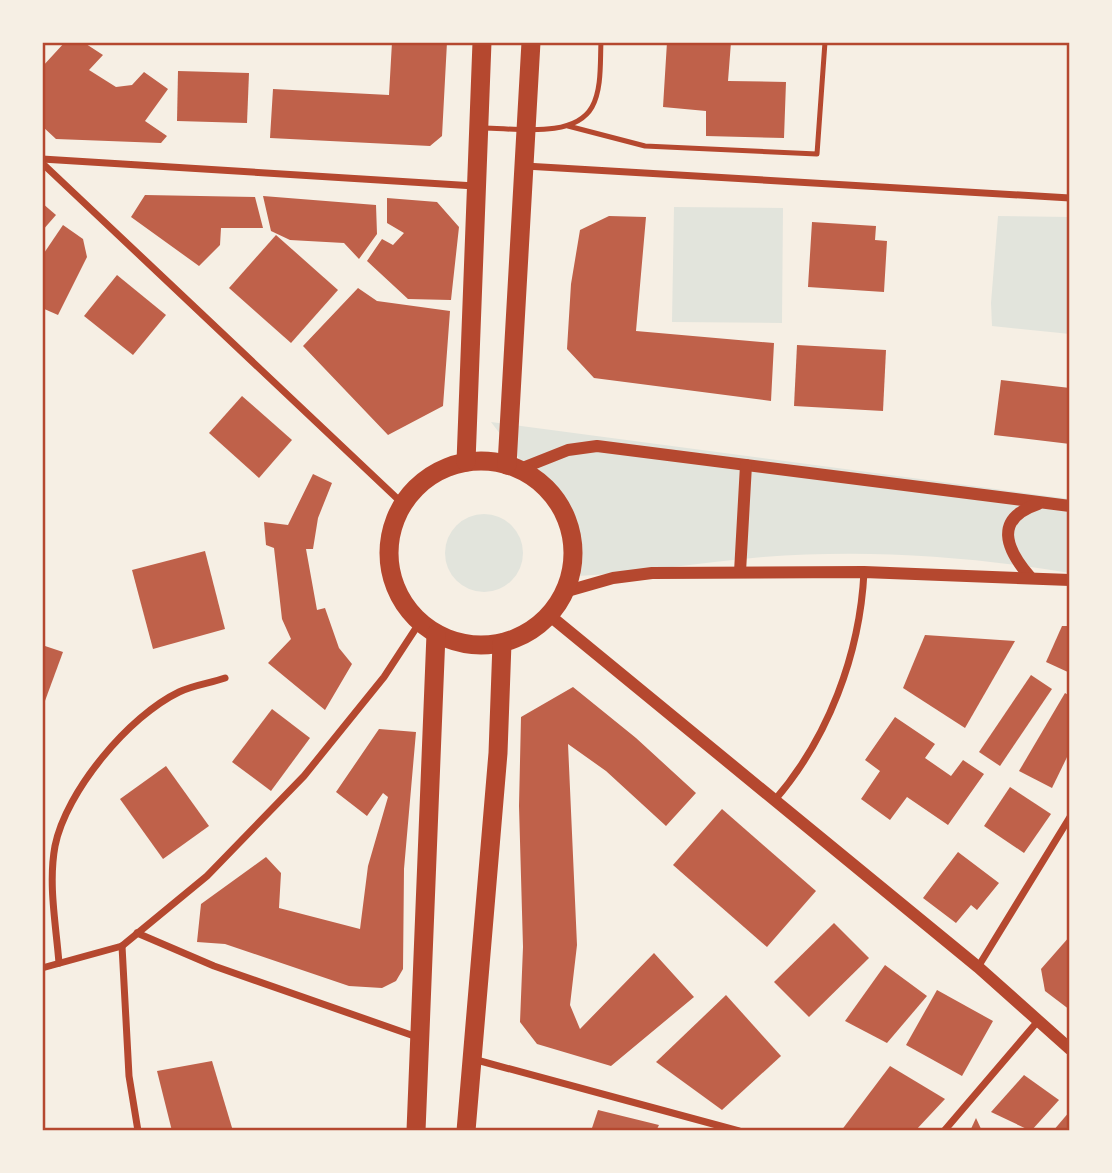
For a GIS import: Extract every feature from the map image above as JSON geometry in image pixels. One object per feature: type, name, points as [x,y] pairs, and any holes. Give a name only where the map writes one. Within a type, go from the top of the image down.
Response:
[{"type":"highway","points":[[466,462],[482,42]]},
{"type":"highway","points":[[513,467],[531,42]]},
{"type":"highway","points":[[487,461],[513,467],[550,493],[562,508],[572,536],[572,564],[564,592],[549,615],[527,633],[502,643],[475,645],[436,634],[402,603],[390,566],[392,527],[403,503],[430,477],[466,462],[487,461]]},
{"type":"highway","points":[[416,1131],[436,634]]},
{"type":"highway","points":[[466,1131],[498,753],[502,643]]},
{"type":"street","points":[[42,161],[475,186]]},
{"type":"street","points":[[42,161],[403,503]]},
{"type":"street","points":[[524,166],[1070,198]]},
{"type":"street","points":[[513,467],[568,450],[597,446],[1070,506]]},
{"type":"street","points":[[740,572],[746,465]]},
{"type":"street","points":[[1030,577],[1012,554],[1007,531],[1016,515],[1041,503]]},
{"type":"street","points":[[774,801],[801,770],[849,666],[862,614],[864,572]]},
{"type":"street","points":[[564,592],[613,578],[652,573],[864,572],[1070,580]]},
{"type":"street","points":[[549,615],[978,967],[1070,1049]]},
{"type":"street","points":[[42,968],[121,946],[207,876],[271,814],[384,677],[420,622]]},
{"type":"street","points":[[60,963],[52,888],[55,845],[76,795],[107,752],[145,715],[179,692],[225,678]]},
{"type":"street","points":[[978,967],[1070,817]]},
{"type":"street","points":[[136,933],[214,966],[421,1038]]},
{"type":"street","points":[[121,946],[128,1076],[138,1131]]},
{"type":"street","points":[[944,1131],[1038,1021]]},
{"type":"street","points":[[472,1058],[739,1131]]},
{"type":"lane","points":[[568,126],[584,117],[593,106],[601,42]]},
{"type":"lane","points":[[477,128],[568,126],[645,146],[817,154],[825,42]]},
{"type":"shaded area","points":[[674,207],[783,208],[782,323],[672,322]]},
{"type":"shaded area","points":[[998,216],[1070,217],[1070,334],[992,326],[991,303]]},
{"type":"shaded area","points":[[491,422],[1070,499],[1070,573],[955,558],[840,554],[763,557],[578,576],[563,527],[534,478]]},
{"type":"shaded area","points":[[484,514],[499,517],[512,525],[520,538],[523,553],[520,568],[512,581],[499,589],[484,592],[469,589],[456,581],[448,568],[445,553],[448,538],[456,525],[469,517]]},
{"type":"building","points":[[65,42],[83,42],[103,55],[89,70],[116,87],[132,85],[144,72],[168,89],[145,121],[167,136],[161,143],[56,139],[42,126],[42,67]]},
{"type":"building","points":[[392,42],[447,42],[442,136],[430,146],[270,138],[273,89],[389,95]]},
{"type":"building","points":[[667,42],[731,42],[728,81],[786,82],[784,138],[706,136],[706,111],[663,107]]},
{"type":"building","points":[[178,71],[249,73],[247,123],[177,121]]},
{"type":"building","points":[[145,195],[255,197],[263,228],[221,228],[220,245],[199,266],[131,217]]},
{"type":"building","points":[[263,196],[376,205],[377,234],[359,259],[344,243],[290,240],[271,231]]},
{"type":"building","points":[[387,198],[437,202],[459,227],[451,300],[408,299],[367,261],[382,239],[393,245],[404,233],[387,223]]},
{"type":"building","points":[[42,203],[56,215],[42,231]]},
{"type":"building","points":[[609,216],[646,217],[636,331],[774,343],[771,401],[594,378],[567,349],[571,284],[580,230]]},
{"type":"building","points":[[812,222],[876,226],[875,240],[887,241],[884,292],[808,287]]},
{"type":"building","points":[[63,225],[83,239],[87,257],[58,315],[42,308],[42,256]]},
{"type":"building","points":[[276,235],[338,290],[291,343],[229,288]]},
{"type":"building","points":[[117,275],[166,315],[133,355],[84,316]]},
{"type":"building","points":[[358,288],[377,301],[450,311],[443,406],[388,435],[303,346]]},
{"type":"building","points":[[797,345],[886,350],[883,411],[794,406]]},
{"type":"building","points":[[1001,380],[1070,388],[1070,444],[994,435]]},
{"type":"building","points":[[242,396],[292,440],[259,478],[209,433]]},
{"type":"building","points":[[313,474],[332,483],[318,518],[313,549],[306,549],[317,610],[325,608],[339,648],[352,664],[325,710],[268,663],[291,639],[282,619],[274,548],[266,545],[264,522],[288,525]]},
{"type":"building","points":[[205,551],[225,629],[153,649],[132,570]]},
{"type":"building","points":[[1062,626],[1070,626],[1070,673],[1046,662]]},
{"type":"building","points":[[925,635],[1015,641],[965,728],[903,688]]},
{"type":"building","points":[[42,645],[63,652],[42,709]]},
{"type":"building","points":[[1031,675],[1052,689],[1000,766],[979,752]]},
{"type":"building","points":[[573,687],[636,738],[696,793],[666,826],[606,771],[568,744],[577,945],[570,1005],[580,1029],[654,953],[694,997],[611,1066],[537,1044],[520,1022],[523,947],[519,806],[521,717]]},
{"type":"building","points":[[1065,693],[1070,696],[1070,751],[1052,788],[1019,771]]},
{"type":"building","points":[[272,709],[310,738],[271,791],[232,762]]},
{"type":"building","points":[[895,717],[935,744],[925,758],[951,776],[963,760],[984,774],[948,825],[907,797],[890,820],[861,799],[880,771],[865,760]]},
{"type":"building","points":[[379,729],[416,732],[404,869],[403,969],[396,981],[382,988],[349,986],[225,944],[197,942],[201,904],[266,857],[281,873],[279,908],[360,929],[368,866],[388,797],[383,793],[367,816],[336,792]]},
{"type":"building","points":[[166,766],[209,826],[163,859],[120,799]]},
{"type":"building","points":[[1010,787],[1051,814],[1024,853],[984,826]]},
{"type":"building","points":[[722,809],[816,891],[767,947],[673,865]]},
{"type":"building","points":[[958,852],[999,883],[977,910],[971,905],[956,923],[923,898]]},
{"type":"building","points":[[834,923],[869,958],[809,1017],[774,982]]},
{"type":"building","points":[[1070,936],[1070,1010],[1045,991],[1041,969]]},
{"type":"building","points":[[885,965],[927,996],[887,1043],[845,1021]]},
{"type":"building","points":[[937,990],[993,1021],[962,1076],[906,1045]]},
{"type":"building","points":[[726,995],[781,1056],[722,1110],[656,1062]]},
{"type":"building","points":[[212,1061],[233,1131],[172,1131],[157,1071]]},
{"type":"building","points":[[890,1066],[945,1099],[915,1131],[841,1131]]},
{"type":"building","points":[[1024,1075],[1059,1100],[1031,1131],[991,1112]]},
{"type":"building","points":[[598,1110],[659,1125],[656,1131],[591,1131]]},
{"type":"building","points":[[1070,1111],[1070,1131],[1053,1131]]},
{"type":"building","points":[[976,1118],[982,1131],[970,1131]]}]
